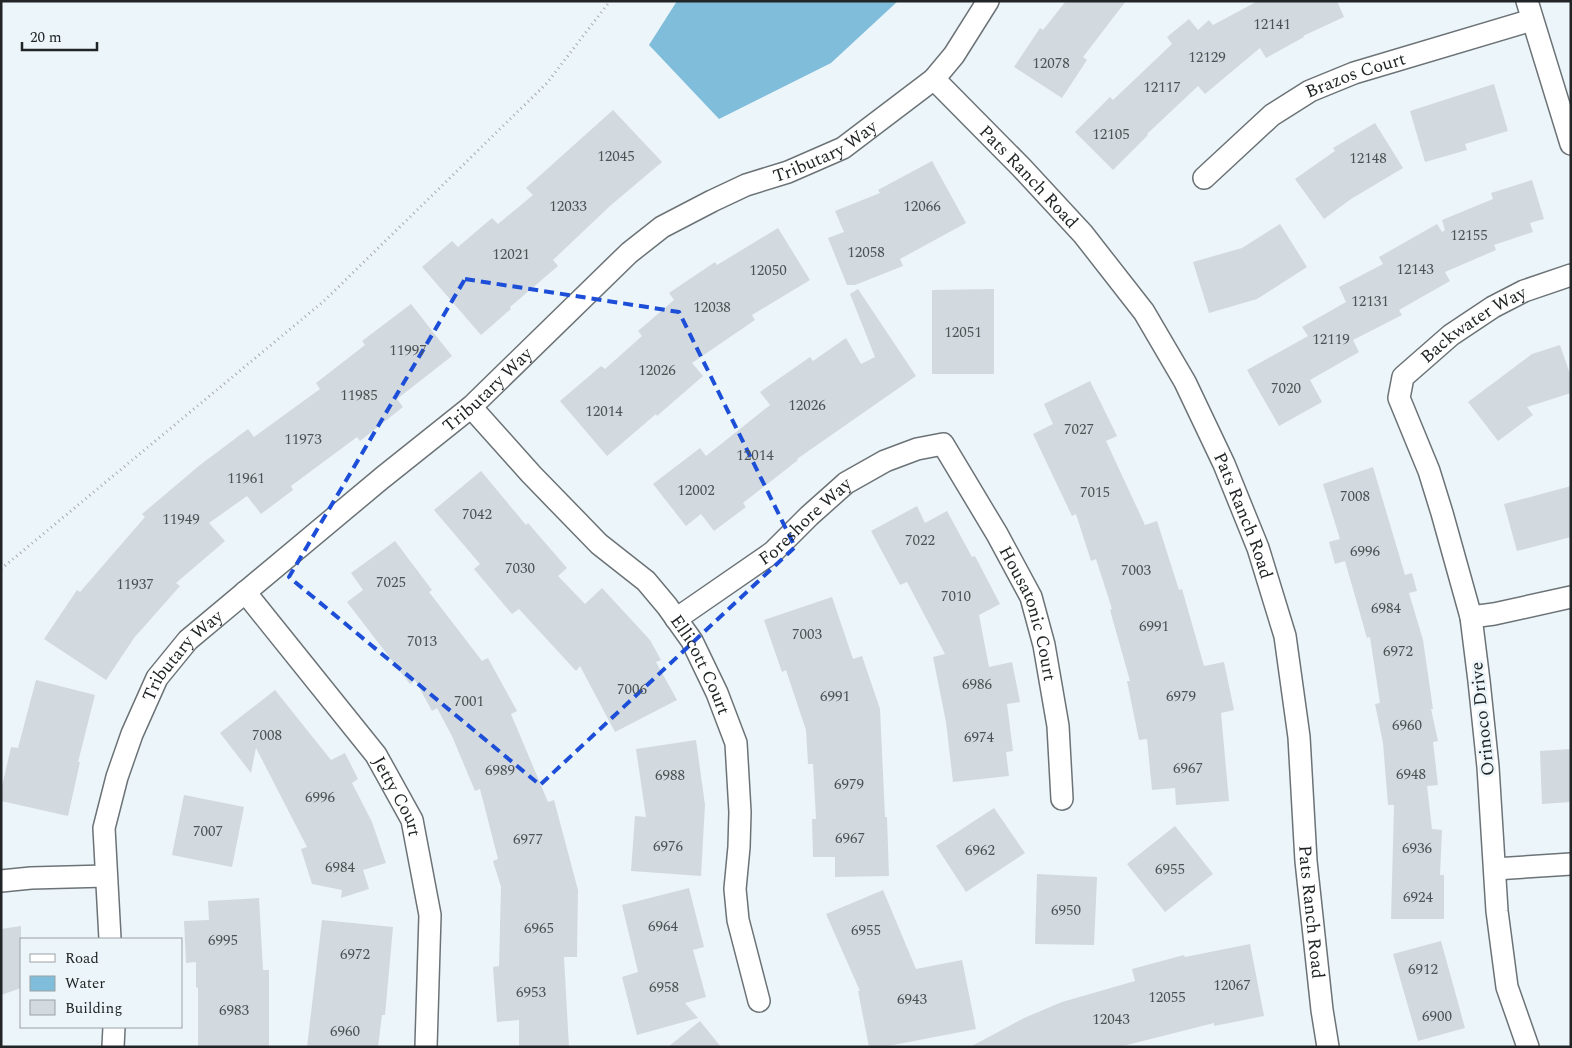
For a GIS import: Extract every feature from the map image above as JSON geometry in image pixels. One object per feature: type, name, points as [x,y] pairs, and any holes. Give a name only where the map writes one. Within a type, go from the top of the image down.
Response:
[{"type":"street","name":"Tributary Way","points":[[110,938],[104,828],[116,777],[132,734],[157,678],[188,640],[382,478],[471,407],[629,253],[662,227],[746,185],[788,172],[843,148],[934,80],[954,55],[988,1]]},
{"type":"street","points":[[1530,11],[1571,144]]},
{"type":"street","name":"Brazos Court","points":[[1204,178],[1272,115],[1310,91],[1354,73],[1530,11]]},
{"type":"street","name":"Pats Ranch Road","points":[[934,80],[1021,167],[1083,234],[1144,312],[1185,382],[1224,464],[1258,548],[1284,636],[1299,737],[1306,861],[1322,1010],[1328,1047]]},
{"type":"street","name":"Backwater Way","points":[[1399,398],[1403,377],[1451,335],[1493,307],[1524,292],[1571,275]]},
{"type":"street","name":"Orinoco Drive","points":[[1399,398],[1429,471],[1471,617],[1480,690],[1497,911],[1507,987],[1528,1047]]},
{"type":"street","name":"Ellicott Court","points":[[471,407],[531,474],[599,544],[646,581],[692,641],[717,693],[736,743],[740,812],[735,889],[738,920],[759,1002]]},
{"type":"street","name":"Foreshore Way","points":[[676,619],[773,552],[846,483],[886,460],[917,449],[943,444]]},
{"type":"street","name":"Housatonic Court","points":[[943,444],[997,534],[1031,598],[1044,645],[1058,726],[1062,800]]},
{"type":"street","name":"Jetty Court","points":[[246,592],[376,755],[412,820],[430,915],[426,1047]]},
{"type":"street","points":[[1471,617],[1494,614],[1571,597]]},
{"type":"street","points":[[1495,868],[1571,864]]},
{"type":"street","points":[[1,881],[31,878],[106,876]]},
{"type":"street","points":[[113,1047],[114,1028]]},
{"type":"path","points":[[1,569],[324,301],[547,84],[610,1]]},
{"type":"highlighted area","points":[[465,279],[679,312],[795,547],[540,785],[289,577]]},
{"type":"water","points":[[677,1],[898,1],[831,63],[719,119],[649,45]]},
{"type":"building","points":[[1066,1],[1126,1],[1083,57],[1087,60],[1062,98],[1014,67],[1040,28],[1043,30]]},
{"type":"building","points":[[1258,1],[1337,1],[1344,17],[1303,36],[1266,58],[1260,48],[1205,94],[1198,86],[1147,134],[1113,170],[1075,132],[1110,97],[1113,100],[1172,44],[1167,37],[1189,19],[1198,30],[1209,20],[1213,25]]},
{"type":"building","points":[[1494,84],[1508,131],[1465,144],[1467,150],[1425,162],[1410,111]]},
{"type":"building","points":[[613,110],[662,162],[610,206],[553,260],[558,266],[481,335],[422,267],[452,241],[458,247],[492,218],[498,224],[533,195],[526,188]]},
{"type":"building","points":[[1375,123],[1403,168],[1351,199],[1324,219],[1295,179],[1335,151],[1333,148]]},
{"type":"building","points":[[932,161],[966,223],[900,259],[903,266],[855,285],[847,285],[828,238],[844,232],[835,211],[880,193],[878,190]]},
{"type":"building","points":[[1532,180],[1544,219],[1530,223],[1533,232],[1494,245],[1496,250],[1445,272],[1450,281],[1399,310],[1402,315],[1353,340],[1359,352],[1310,380],[1322,402],[1279,426],[1247,370],[1308,336],[1302,327],[1346,302],[1339,287],[1383,264],[1379,257],[1437,224],[1442,232],[1445,230],[1442,220],[1493,199],[1491,193]]},
{"type":"building","points":[[1280,224],[1307,267],[1257,299],[1209,313],[1193,262],[1242,248]]},
{"type":"building","points":[[778,228],[810,280],[752,315],[755,320],[692,363],[703,376],[607,456],[560,401],[601,366],[605,369],[642,336],[638,331],[674,300],[669,293],[715,262],[717,265]]},
{"type":"building","points":[[858,289],[916,376],[797,459],[743,503],[746,507],[714,531],[701,514],[686,526],[653,484],[700,448],[706,456],[770,405],[760,392],[810,357],[813,361],[846,338],[861,364],[875,357],[850,294]]},
{"type":"building","points":[[994,289],[994,374],[932,374],[932,290]]},
{"type":"building","points":[[411,304],[452,356],[397,399],[403,407],[360,441],[357,437],[291,486],[293,490],[261,514],[247,496],[209,523],[225,541],[176,583],[180,586],[134,638],[106,680],[44,639],[77,590],[80,592],[145,517],[142,514],[200,465],[248,429],[254,437],[320,389],[316,383],[365,345],[362,341]]},
{"type":"building","points":[[1560,345],[1571,377],[1571,393],[1527,407],[1533,415],[1498,441],[1468,402],[1532,354]]},
{"type":"building","points":[[1090,381],[1117,436],[1106,441],[1145,525],[1157,521],[1179,590],[1182,589],[1204,666],[1224,662],[1234,710],[1221,713],[1229,801],[1176,805],[1175,788],[1152,790],[1147,739],[1139,740],[1127,681],[1130,681],[1110,610],[1112,609],[1096,559],[1091,561],[1076,514],[1072,516],[1033,434],[1053,424],[1044,404]]},
{"type":"building","points":[[1373,467],[1405,575],[1412,573],[1417,591],[1409,593],[1423,640],[1433,709],[1431,709],[1438,741],[1433,742],[1438,785],[1427,786],[1432,829],[1442,830],[1440,875],[1444,875],[1444,919],[1391,919],[1394,805],[1388,805],[1383,743],[1375,704],[1380,703],[1370,637],[1367,638],[1345,561],[1335,564],[1329,542],[1340,539],[1323,484]]},
{"type":"building","points":[[481,471],[526,525],[528,523],[567,568],[558,576],[585,604],[602,588],[650,640],[661,660],[656,662],[677,700],[615,732],[580,666],[576,671],[519,609],[512,614],[474,569],[480,564],[434,510]]},
{"type":"building","points":[[1571,486],[1571,537],[1517,551],[1504,504]]},
{"type":"building","points":[[917,506],[925,523],[947,511],[972,557],[975,556],[1000,604],[979,615],[989,667],[1012,662],[1020,702],[1007,704],[1013,751],[1006,752],[1009,776],[953,782],[946,722],[933,657],[945,654],[907,582],[900,585],[871,531]]},
{"type":"building","points":[[395,541],[432,590],[429,592],[482,661],[488,658],[517,711],[511,714],[548,802],[554,800],[578,890],[577,957],[564,957],[569,1047],[519,1047],[519,1020],[497,1022],[493,967],[499,966],[501,887],[493,861],[498,859],[480,789],[475,791],[452,736],[437,708],[432,711],[415,680],[410,684],[347,602],[363,590],[351,573]]},
{"type":"building","points":[[832,597],[853,659],[862,656],[880,709],[889,876],[835,877],[835,857],[813,857],[812,819],[816,819],[813,764],[808,764],[806,730],[786,670],[782,672],[764,620]]},
{"type":"building","points":[[36,680],[95,695],[78,762],[80,762],[68,816],[1,801],[1,791],[11,747],[18,748]]},
{"type":"building","points":[[275,690],[331,760],[345,753],[358,779],[352,783],[372,822],[386,863],[363,870],[369,889],[341,898],[342,890],[312,884],[301,849],[307,847],[256,748],[251,773],[220,733]]},
{"type":"building","points":[[696,740],[705,805],[701,876],[631,871],[635,816],[646,817],[636,749]]},
{"type":"building","points":[[1571,749],[1571,802],[1542,804],[1540,751]]},
{"type":"building","points":[[184,795],[244,807],[232,867],[172,855]]},
{"type":"building","points":[[994,808],[1025,853],[966,892],[936,846]]},
{"type":"building","points":[[1175,826],[1213,874],[1165,912],[1127,864]]},
{"type":"building","points":[[1037,874],[1097,877],[1094,945],[1035,944]]},
{"type":"building","points":[[689,888],[704,947],[693,950],[706,997],[685,1003],[698,1018],[637,1035],[622,977],[638,972],[622,905]]},
{"type":"building","points":[[883,890],[916,969],[962,960],[976,1029],[883,1047],[869,1047],[858,991],[860,991],[826,914]]},
{"type":"building","points":[[259,898],[263,970],[269,970],[269,1047],[198,1047],[196,962],[186,963],[184,921],[209,920],[208,901]]},
{"type":"building","points":[[322,920],[393,927],[385,1015],[382,1015],[378,1047],[307,1047]]},
{"type":"building","points":[[21,926],[20,988],[1,995],[1,929]]},
{"type":"building","points":[[1441,941],[1465,1028],[1418,1041],[1393,954]]},
{"type":"building","points":[[1250,944],[1264,1016],[1214,1026],[1214,1023],[1119,1047],[970,1047],[1024,1018],[1062,1002],[1135,981],[1132,969],[1184,955],[1185,957]]},
{"type":"building","points":[[700,1021],[721,1047],[668,1047]]}]
